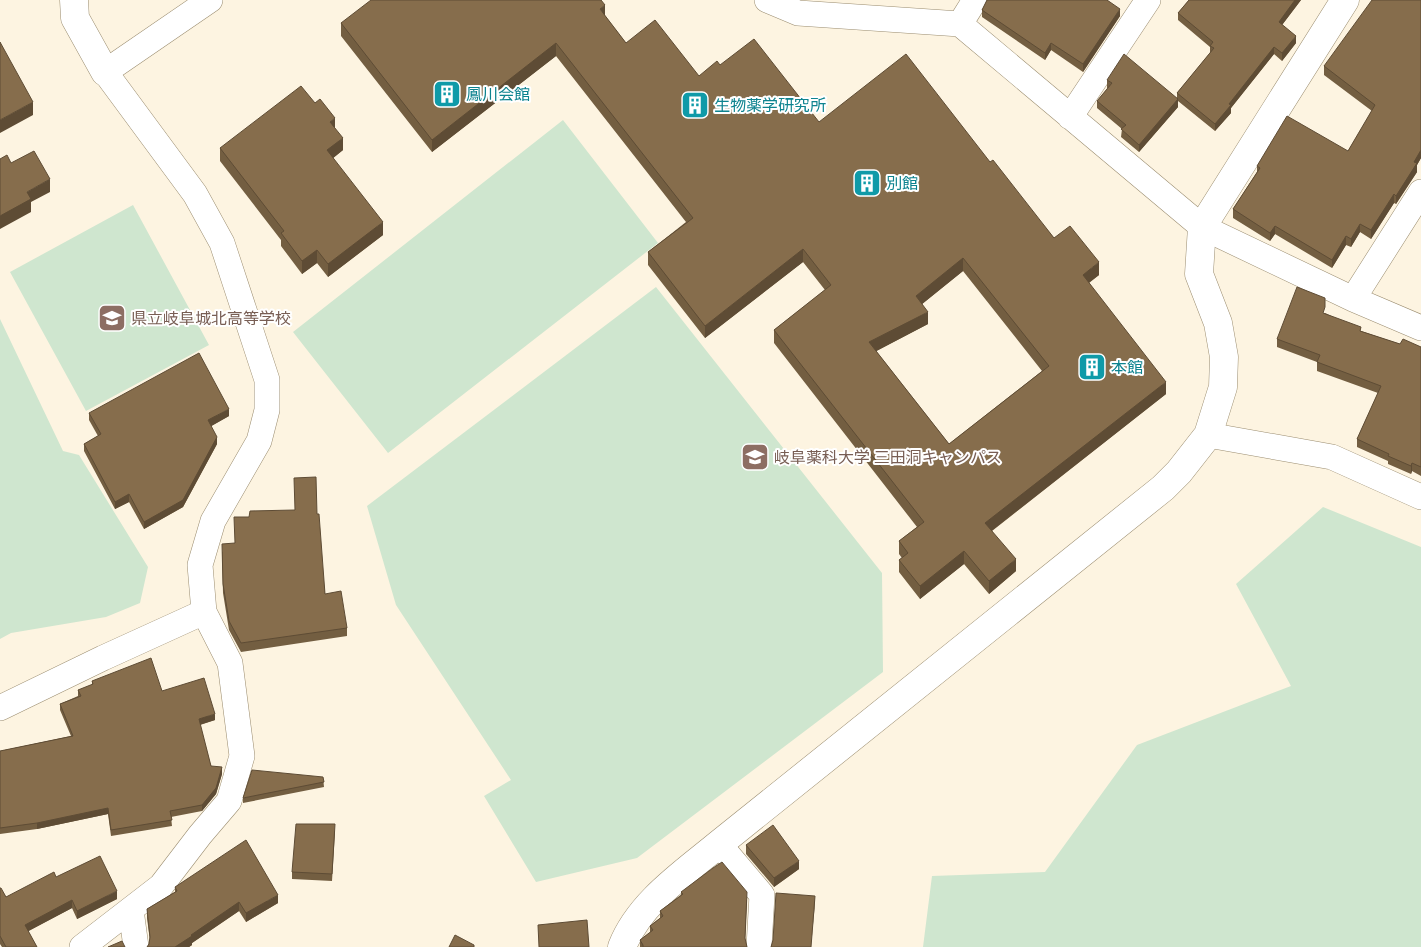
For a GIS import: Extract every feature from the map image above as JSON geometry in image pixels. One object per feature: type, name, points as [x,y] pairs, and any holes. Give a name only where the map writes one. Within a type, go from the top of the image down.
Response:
[{"type":"street","points":[[74,0],[75,18],[105,72],[195,194],[222,243],[267,380],[267,410],[259,441],[213,521],[200,565],[204,612],[230,664],[242,756],[229,801],[161,886],[82,947]]},
{"type":"street","points":[[105,72],[210,0]]},
{"type":"street","points":[[768,0],[798,13],[960,24],[1202,228],[1421,328]]},
{"type":"street","points":[[960,24],[976,0]]},
{"type":"street","points":[[1070,118],[1148,0]]},
{"type":"street","points":[[622,947],[629,930],[658,896],[719,844],[1163,488],[1179,472],[1208,435],[1223,387],[1224,357],[1218,323],[1199,274],[1202,228],[1345,0]]},
{"type":"street","points":[[1353,298],[1421,192]]},
{"type":"street","points":[[1208,435],[1332,457],[1421,497]]},
{"type":"street","points":[[0,708],[204,612]]},
{"type":"street","points":[[719,844],[762,896],[759,947]]},
{"type":"street","points":[[131,910],[136,947]]},
{"type":"green space","points":[[563,120],[658,243],[388,453],[293,332]]},
{"type":"green space","points":[[133,205],[209,345],[86,411],[10,272]]},
{"type":"green space","points":[[656,287],[882,573],[883,672],[637,858],[536,882],[484,796],[511,780],[396,605],[367,506]]},
{"type":"green space","points":[[0,319],[63,451],[79,455],[148,567],[140,603],[106,617],[11,633],[0,639]]},
{"type":"green space","points":[[1323,507],[1421,547],[1421,947],[923,947],[932,876],[1045,872],[1137,745],[1291,686],[1236,584]]},
{"type":"building","points":[[371,0],[601,0],[605,5],[600,9],[626,43],[655,20],[699,76],[717,61],[720,65],[754,39],[819,122],[906,54],[990,162],[993,160],[1054,238],[1070,226],[1099,262],[1083,275],[1166,382],[985,523],[1016,559],[989,581],[964,551],[920,586],[899,560],[908,553],[899,541],[924,522],[774,330],[831,285],[803,249],[705,326],[648,252],[693,218],[556,43],[432,140],[341,23]],"holes":[[[963,258],[1049,366],[949,444],[869,342],[928,312],[916,296]]]},
{"type":"building","points":[[987,0],[1107,0],[1120,9],[1083,64],[1051,43],[1045,53],[982,10]]},
{"type":"building","points":[[1189,0],[1295,0],[1279,22],[1296,36],[1282,53],[1274,47],[1215,124],[1177,93],[1214,48],[1210,46],[1213,42],[1178,13]]},
{"type":"building","points":[[1372,0],[1421,0],[1421,150],[1414,162],[1417,163],[1371,230],[1360,224],[1351,239],[1346,236],[1332,260],[1275,226],[1270,233],[1233,209],[1260,168],[1257,166],[1287,116],[1348,151],[1375,105],[1324,66]]},
{"type":"building","points":[[0,42],[33,102],[0,120]]},
{"type":"building","points":[[1124,54],[1178,99],[1139,145],[1121,129],[1126,125],[1097,101],[1112,83],[1107,80]]},
{"type":"building","points":[[301,86],[315,103],[320,99],[335,118],[330,122],[343,138],[327,150],[383,222],[328,264],[317,250],[302,261],[281,233],[284,231],[220,148]]},
{"type":"building","points":[[34,151],[50,179],[27,192],[31,199],[0,216],[0,159],[7,155],[11,163]]},
{"type":"building","points":[[1297,287],[1325,298],[1323,313],[1361,327],[1360,331],[1400,344],[1403,339],[1421,347],[1421,467],[1412,463],[1411,466],[1388,456],[1389,454],[1357,439],[1381,386],[1317,362],[1320,355],[1277,339]]},
{"type":"building","points":[[199,353],[229,409],[208,420],[217,437],[183,500],[144,522],[129,494],[115,502],[84,444],[101,434],[89,413]]},
{"type":"building","points":[[316,477],[317,514],[319,514],[325,594],[341,591],[347,628],[241,643],[229,621],[223,584],[222,544],[235,543],[234,517],[249,517],[250,511],[295,510],[294,478]]},
{"type":"building","points":[[151,658],[162,691],[204,678],[215,714],[199,719],[211,766],[222,767],[216,788],[202,805],[170,811],[172,820],[111,830],[108,808],[37,823],[0,828],[0,751],[73,736],[60,704],[81,696],[78,690],[93,684],[92,681]]},
{"type":"building","points":[[252,770],[323,777],[324,782],[243,798]]},
{"type":"building","points":[[296,824],[335,824],[332,874],[292,872]]},
{"type":"building","points":[[773,825],[799,861],[774,878],[746,845]]},
{"type":"building","points":[[246,840],[278,895],[246,913],[239,902],[175,947],[147,947],[150,937],[147,909],[177,891],[175,887]]},
{"type":"building","points":[[100,856],[117,891],[77,911],[72,900],[25,925],[37,947],[6,947],[0,936],[0,888],[6,897],[54,872],[56,877]]},
{"type":"building","points":[[722,862],[747,892],[745,938],[747,947],[643,947],[640,940],[653,930],[650,926],[663,916],[660,911],[683,894],[681,892]]},
{"type":"building","points":[[776,893],[815,896],[811,947],[771,947]]},
{"type":"building","points":[[587,920],[589,947],[539,947],[538,925]]},
{"type":"building","points":[[455,935],[474,945],[474,947],[449,947]]},
{"type":"building","points":[[122,941],[125,947],[108,947]]},
{"type":"place","name":"鳳川会館","points":[[447,94]]},
{"type":"place","name":"生物薬学研究所","points":[[695,105]]},
{"type":"place","name":"別館","points":[[867,183]]},
{"type":"place","name":"県立岐阜城北高等学校","points":[[112,318]]},
{"type":"place","name":"本館","points":[[1092,367]]},
{"type":"place","name":"岐阜薬科大学 三田洞キャンパス","points":[[755,457]]}]
